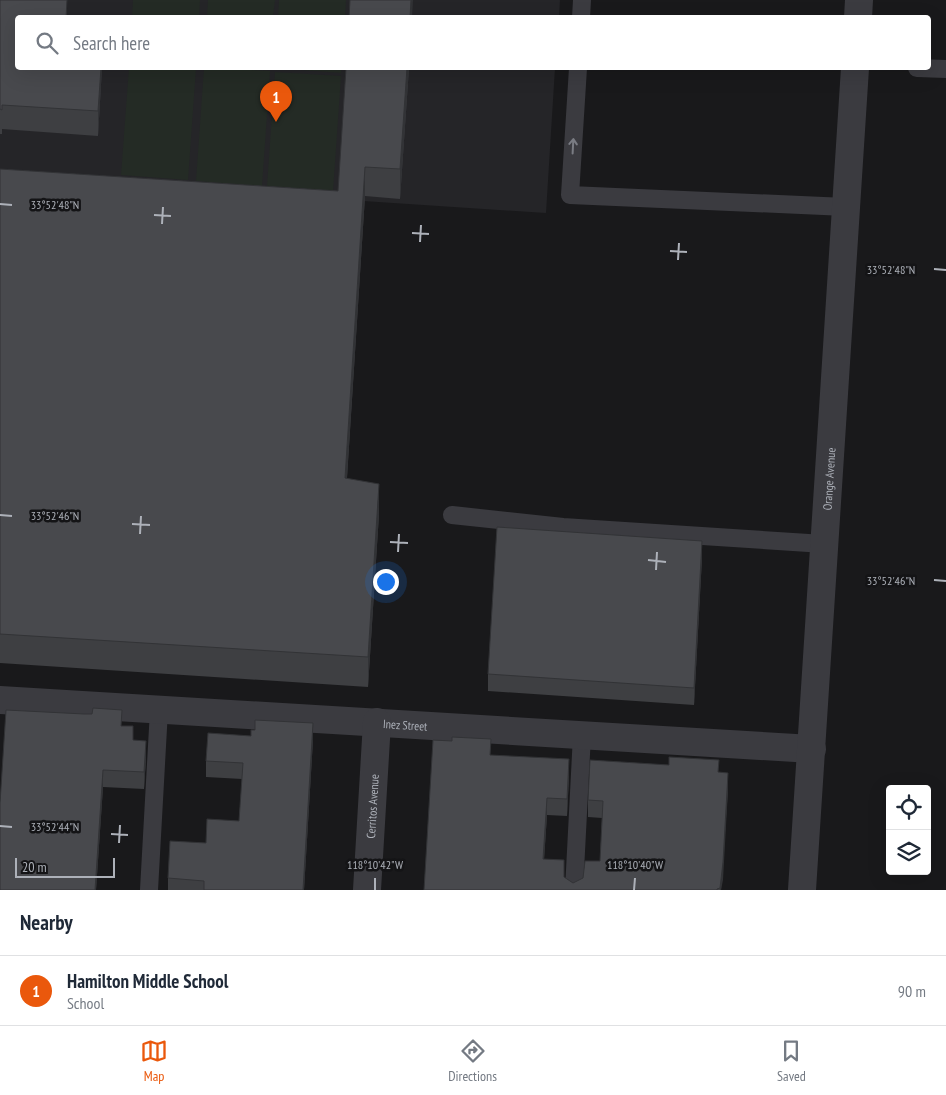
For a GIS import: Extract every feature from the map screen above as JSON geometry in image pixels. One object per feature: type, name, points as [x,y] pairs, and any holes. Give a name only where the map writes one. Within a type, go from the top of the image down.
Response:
[{"type":"street","points":[[858,15],[859,0]]},
{"type":"street","name":"Orange Avenue","points":[[802,890],[855,70]]},
{"type":"street","name":"Inez Street","points":[[0,700],[812,749]]},
{"type":"street","name":"Cerritos Avenue","points":[[367,890],[377,722]]},
{"type":"lane","points":[[581,15],[582,0]]},
{"type":"lane","points":[[931,68],[946,69]]},
{"type":"lane","points":[[578,70],[570,195],[846,207]]},
{"type":"lane","points":[[452,515],[563,527],[824,544]]},
{"type":"lane","points":[[149,890],[159,710]]},
{"type":"lane","points":[[574,890],[582,735]]},
{"type":"shaded area","points":[[0,0],[560,0],[559,15],[15,15],[15,70],[555,70],[546,213],[0,177]]},
{"type":"shaded area","points":[[133,0],[200,0],[199,15],[132,15]]},
{"type":"shaded area","points":[[208,0],[275,0],[273,15],[207,15]]},
{"type":"shaded area","points":[[279,0],[346,0],[345,15],[278,15]]},
{"type":"shaded area","points":[[129,70],[196,70],[188,180],[121,175]]},
{"type":"shaded area","points":[[204,70],[270,71],[262,186],[196,181]]},
{"type":"shaded area","points":[[301,70],[341,70],[341,73]]},
{"type":"shaded area","points":[[275,72],[341,76],[333,191],[267,186]]},
{"type":"building","points":[[0,0],[67,0],[66,15],[15,15],[15,70],[101,70],[98,111],[2,105],[2,110],[0,109]]},
{"type":"building","points":[[350,0],[411,0],[410,15],[349,15]]},
{"type":"building","points":[[346,70],[407,70],[400,169],[365,167],[345,478],[379,484],[368,657],[0,634],[0,169],[338,191]]},
{"type":"building","points":[[497,527],[702,541],[694,688],[488,674]]},
{"type":"building","points":[[93,708],[122,710],[121,726],[133,726],[133,740],[146,741],[144,772],[103,770],[95,890],[0,890],[0,803],[6,710],[92,714]]},
{"type":"building","points":[[255,720],[313,723],[303,890],[204,890],[204,881],[168,878],[170,841],[206,843],[207,819],[239,821],[243,763],[206,761],[208,733],[251,736],[251,730],[255,730]]},
{"type":"building","points":[[452,737],[491,739],[490,755],[569,759],[567,799],[547,798],[543,859],[564,860],[564,877],[573,883],[583,878],[585,861],[600,861],[603,801],[588,800],[590,760],[669,765],[669,757],[719,760],[718,772],[728,773],[720,888],[717,890],[424,890],[433,740],[452,741]]},
{"type":"place","name":"Hamilton Middle School","points":[[276,122]]}]
